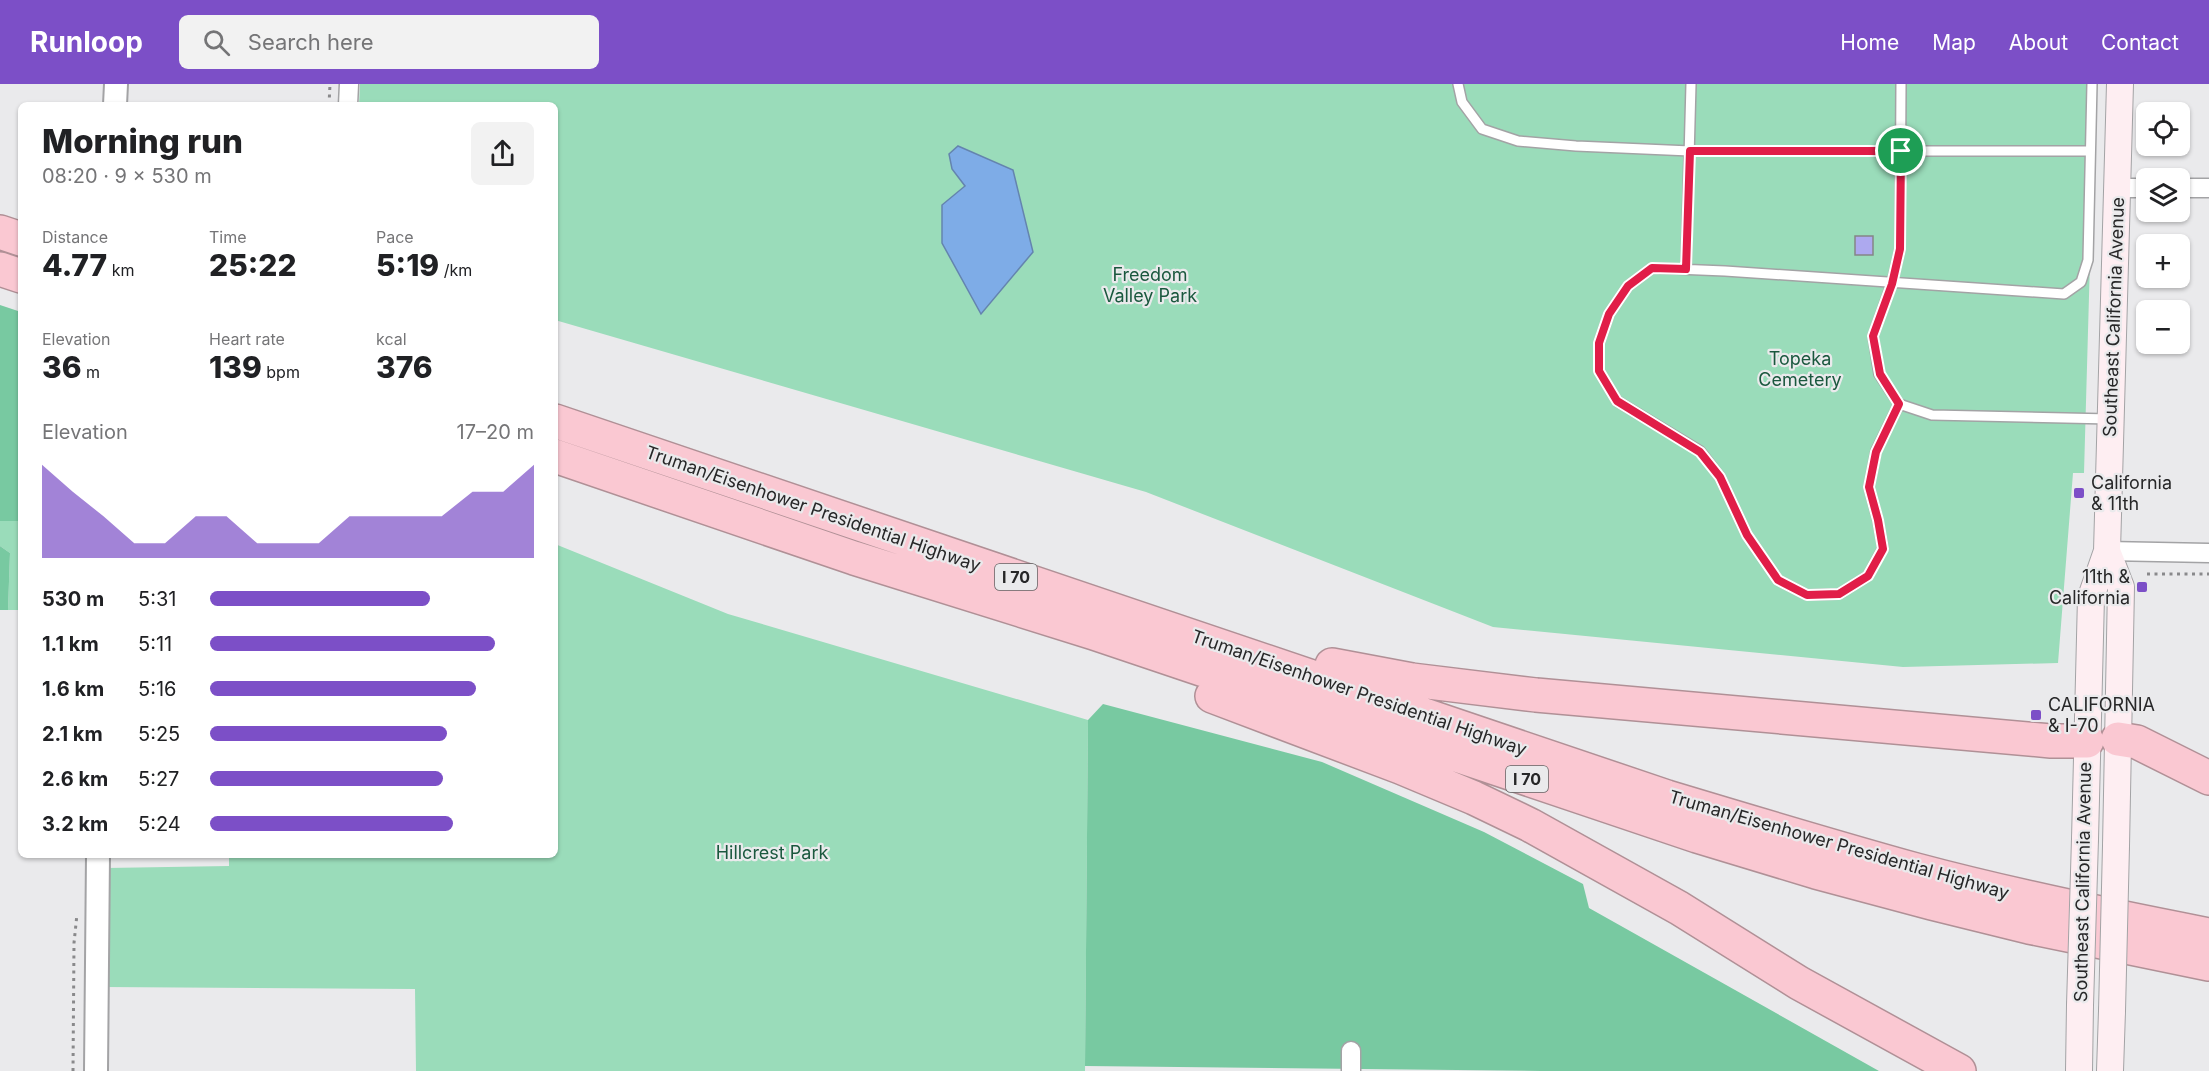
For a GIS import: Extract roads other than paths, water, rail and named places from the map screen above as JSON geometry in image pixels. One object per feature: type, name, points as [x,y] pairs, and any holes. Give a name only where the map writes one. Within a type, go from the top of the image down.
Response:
[{"type":"highway","points":[[0,232],[18,238]]},
{"type":"highway","points":[[0,269],[18,275]]},
{"type":"highway","name":"Truman/Eisenhower Presidential Highway","points":[[558,422],[1667,796],[1802,838],[2038,900],[2209,935]]},
{"type":"highway","name":"Truman/Eisenhower Presidential Highway","points":[[558,457],[855,558],[1094,633],[1603,805],[1805,869],[2029,927],[2209,964]]},
{"type":"highway","points":[[855,558],[972,608],[1092,650],[1474,798],[1530,825],[1679,908],[1799,983],[1959,1071]]},
{"type":"highway","points":[[1256,658],[1303,658],[1412,680],[1536,695],[2051,741],[2137,742],[2209,778]]},
{"type":"main road","name":"Southeast California Avenue","points":[[2079,1071],[2085,839],[2103,740],[2121,587],[2107,551],[2120,84]]},
{"type":"main road","name":"Southeast California Avenue","points":[[2103,740],[2116,846],[2110,1071]]},
{"type":"street","points":[[115,102],[116,84]]},
{"type":"street","points":[[348,102],[349,84]]},
{"type":"street","points":[[2117,188],[2136,188]]},
{"type":"street","points":[[2190,188],[2209,188]]},
{"type":"street","points":[[2107,551],[2209,553]]},
{"type":"street","points":[[96,1071],[98,858]]},
{"type":"street","points":[[1351,1051],[1351,1071]]},
{"type":"lane","points":[[1458,84],[1462,102],[1482,129],[1518,141],[1690,151],[2090,151]]},
{"type":"lane","points":[[1686,269],[1691,84]]},
{"type":"lane","points":[[1901,84],[1900,249],[1892,284],[1873,336],[1880,374],[1899,404],[1932,415],[2111,419]]},
{"type":"lane","points":[[1899,404],[1876,452],[1869,487],[1883,549],[1868,576],[1839,594],[1807,595],[1778,580],[1747,535],[1720,477],[1700,452],[1617,401],[1599,371],[1599,343],[1609,314],[1628,286],[1652,268],[2064,294],[2081,282],[2088,260],[2092,84]]},
{"type":"water","points":[[958,146],[1013,170],[1033,252],[981,314],[942,243],[942,205],[965,186],[952,169],[949,154]]},
{"type":"place","name":"California & 11th","points":[[2079,493]]},
{"type":"place","name":"11th & California","points":[[2142,587]]},
{"type":"place","name":"CALIFORNIA & I-70","points":[[2036,715]]},
{"type":"park label","name":"Freedom Valley Park","points":[[1150,285]]},
{"type":"park label","name":"Topeka Cemetery","points":[[1800,369]]},
{"type":"park label","name":"Hillcrest Park","points":[[772,853]]}]
